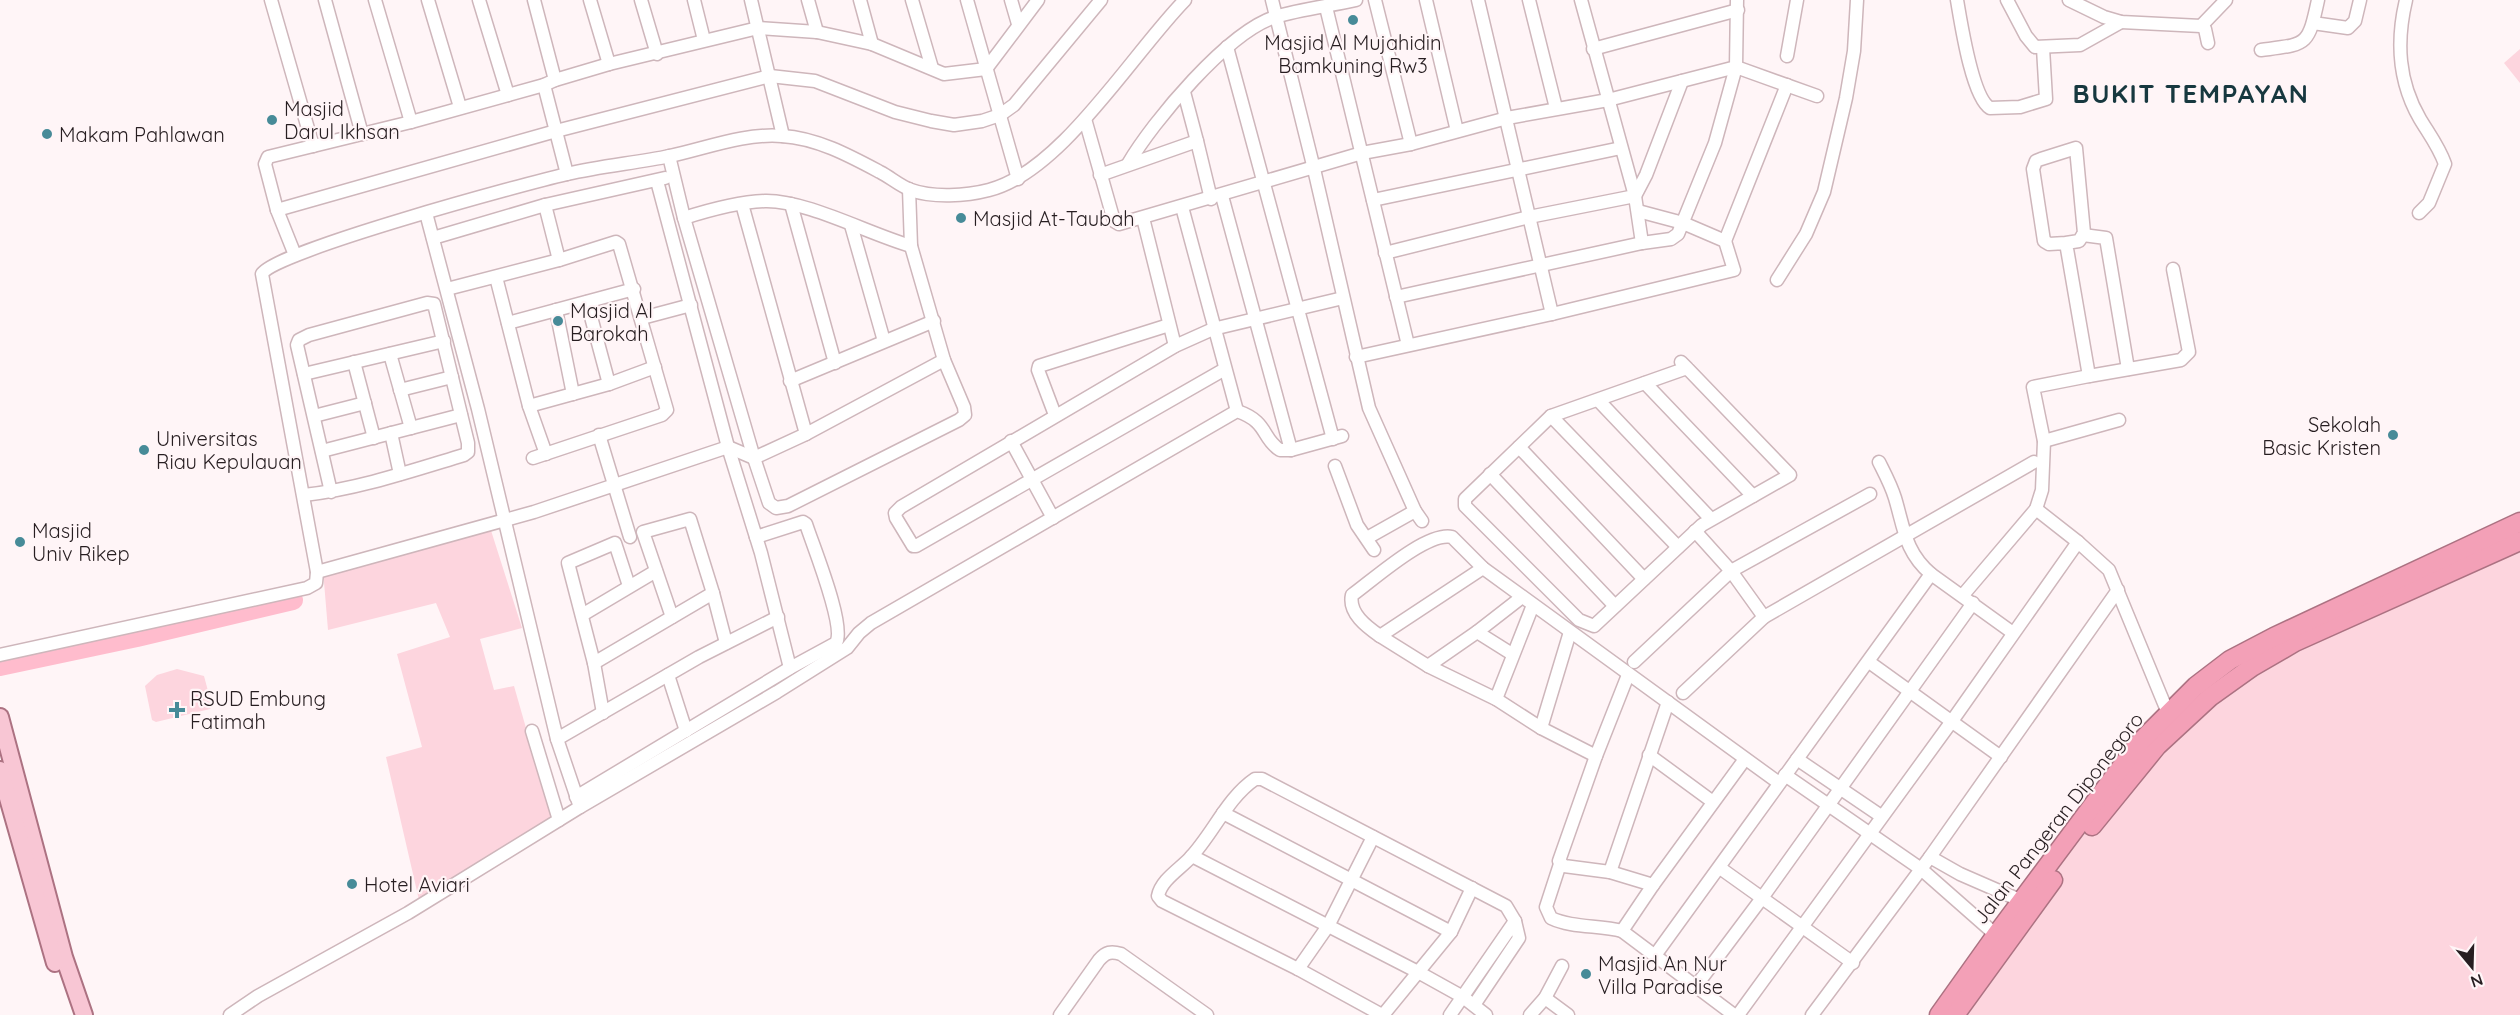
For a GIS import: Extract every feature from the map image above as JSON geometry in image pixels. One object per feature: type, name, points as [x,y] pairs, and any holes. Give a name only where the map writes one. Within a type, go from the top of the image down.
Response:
[{"type":"highway","name":"Jalan Pangeran Diponegoro","points":[[1939,1015],[1995,935],[2139,742],[2196,686],[2230,660],[2283,632],[2520,522]]},
{"type":"highway","name":"Jalan Pangeran Diponegoro","points":[[1955,1015],[2091,827],[2157,746],[2210,697],[2252,667],[2295,642],[2520,541]]},
{"type":"main road","points":[[0,717],[64,957],[84,1015]]},
{"type":"main road","points":[[0,770],[28,874],[72,1015]]},
{"type":"street","points":[[273,0],[313,146]]},
{"type":"street","points":[[325,0],[362,134]]},
{"type":"street","points":[[375,0],[411,122]]},
{"type":"street","points":[[428,0],[460,107]]},
{"type":"street","points":[[479,0],[508,95]]},
{"type":"street","points":[[534,0],[556,131],[567,174]]},
{"type":"street","points":[[590,0],[609,64]]},
{"type":"street","points":[[641,0],[657,54]]},
{"type":"street","points":[[694,0],[704,40]]},
{"type":"street","points":[[751,0],[783,136]]},
{"type":"street","points":[[808,0],[817,32]]},
{"type":"street","points":[[860,0],[873,44]]},
{"type":"street","points":[[912,0],[932,68]]},
{"type":"street","points":[[967,0],[1018,179]]},
{"type":"street","points":[[1011,0],[1018,24]]},
{"type":"street","points":[[295,255],[277,210],[265,164],[266,158],[411,122],[609,64],[758,28],[817,32],[873,44],[944,74],[986,69],[1038,0]]},
{"type":"street","points":[[277,210],[556,131],[770,76],[815,81],[895,111],[931,121],[954,125],[982,121],[1000,115],[1014,105],[1101,0]]},
{"type":"street","points":[[0,655],[308,588],[316,583],[317,572],[304,495],[262,274],[267,267],[295,255],[426,213],[567,174],[669,156],[746,138],[783,136],[841,151],[909,189],[923,193],[959,194],[989,190],[1018,179],[1032,170],[1084,119],[1185,0]]},
{"type":"street","points":[[1272,0],[1369,408],[1419,516],[1366,538]]},
{"type":"street","points":[[1128,164],[1138,146],[1184,92],[1227,47],[1257,25],[1275,17],[1356,0]]},
{"type":"street","points":[[1375,0],[1411,144]]},
{"type":"street","points":[[1426,0],[1456,131]]},
{"type":"street","points":[[1478,0],[1508,118],[1552,314]]},
{"type":"street","points":[[1529,0],[1556,108]]},
{"type":"street","points":[[1581,0],[1635,196],[1642,243]]},
{"type":"street","points":[[1786,56],[1797,0]]},
{"type":"street","points":[[1776,280],[1806,234],[1824,192],[1846,98],[1854,51],[1857,0]]},
{"type":"street","points":[[1956,0],[1968,58],[1981,99],[1990,108],[2020,107],[2046,99],[2043,48]]},
{"type":"street","points":[[2007,0],[2035,47],[2080,45],[2121,22]]},
{"type":"street","points":[[2069,0],[2104,17],[2121,22],[2201,26],[2205,29],[2208,43]]},
{"type":"street","points":[[2201,26],[2226,0]]},
{"type":"street","points":[[2261,50],[2298,45],[2306,40],[2313,23],[2318,0]]},
{"type":"street","points":[[2313,23],[2348,28],[2355,21],[2360,0]]},
{"type":"street","points":[[2406,0],[2401,20],[2401,72],[2411,102],[2438,146],[2445,164],[2429,203],[2419,213]]},
{"type":"street","points":[[1396,297],[1675,237],[1683,223],[1714,143],[1736,66],[1738,5],[1593,49]]},
{"type":"street","points":[[1326,7],[1408,345]]},
{"type":"street","points":[[1227,47],[1297,308],[1337,438],[1291,450],[1278,450],[1262,425],[1252,417],[1237,411]]},
{"type":"street","points":[[1084,119],[1114,221],[1119,224],[1314,169],[1362,153],[1411,144],[1508,118],[1608,100],[1736,66],[1817,96]]},
{"type":"street","points":[[1635,196],[1646,175],[1682,81]]},
{"type":"street","points":[[1356,357],[1552,314],[1734,270],[1725,240],[1786,85]]},
{"type":"street","points":[[1184,92],[1197,141],[1256,318],[1291,450]]},
{"type":"street","points":[[1101,176],[1128,164],[1197,141]]},
{"type":"street","points":[[1373,200],[1621,148]]},
{"type":"street","points":[[2076,148],[2083,235],[2079,241],[2066,243],[2049,244],[2044,241],[2033,170],[2036,162],[2041,159],[2076,148]]},
{"type":"street","points":[[669,156],[684,218],[754,458],[770,503],[772,506],[781,508],[959,420],[964,415],[964,407],[944,360],[911,246],[909,189]]},
{"type":"street","points":[[434,238],[545,205],[673,176]]},
{"type":"street","points":[[657,180],[728,447],[778,617],[790,668]]},
{"type":"street","points":[[1385,253],[1529,217],[1635,196]]},
{"type":"street","points":[[684,218],[742,204],[765,201],[791,204],[911,246]]},
{"type":"street","points":[[742,204],[806,434]]},
{"type":"street","points":[[791,204],[835,363]]},
{"type":"street","points":[[545,205],[559,260]]},
{"type":"street","points":[[1182,207],[1213,329],[1237,411]]},
{"type":"street","points":[[1638,211],[1683,223],[1725,240]]},
{"type":"street","points":[[426,213],[447,289],[557,739],[578,802]]},
{"type":"street","points":[[1143,218],[1174,346]]},
{"type":"street","points":[[851,225],[884,341]]},
{"type":"street","points":[[2083,235],[2106,238],[2128,369]]},
{"type":"street","points":[[447,289],[559,260],[616,242],[621,248],[667,410],[662,415],[533,458]]},
{"type":"street","points":[[2066,243],[2089,376]]},
{"type":"street","points":[[1696,986],[1762,898],[1908,693],[1968,599],[2036,509],[2042,490],[2044,441],[2033,387],[2181,360],[2188,356],[2173,269]]},
{"type":"street","points":[[496,277],[529,406],[546,454]]},
{"type":"street","points":[[508,323],[634,289]]},
{"type":"street","points":[[1225,369],[916,546],[913,546],[896,518],[895,513],[901,507],[1174,346],[1213,329],[1343,298]]},
{"type":"street","points":[[587,302],[609,384]]},
{"type":"street","points":[[304,495],[331,492],[466,454],[469,449],[434,304],[427,303],[302,338],[297,345],[331,492]]},
{"type":"street","points":[[642,318],[691,305]]},
{"type":"street","points":[[556,310],[573,394]]},
{"type":"street","points":[[790,381],[934,321]]},
{"type":"street","points":[[1055,415],[1038,370],[1042,364],[1169,325]]},
{"type":"street","points":[[304,374],[444,341]]},
{"type":"street","points":[[390,354],[411,428]]},
{"type":"street","points":[[317,572],[503,521],[728,447],[754,458],[806,434],[944,360]]},
{"type":"street","points":[[354,362],[374,438]]},
{"type":"street","points":[[1684,365],[1790,475],[1695,531],[1594,626],[1579,620],[1465,506],[1465,499],[1551,416],[1645,383],[1684,365]]},
{"type":"street","points":[[529,406],[609,384],[655,367]]},
{"type":"street","points":[[400,390],[453,377]]},
{"type":"street","points":[[1645,383],[1753,496]]},
{"type":"street","points":[[1598,399],[1712,519]]},
{"type":"street","points":[[314,416],[365,403]]},
{"type":"street","points":[[578,802],[777,692],[847,648],[871,623],[1237,411]]},
{"type":"street","points":[[322,451],[461,415]]},
{"type":"street","points":[[1551,416],[1678,547]]},
{"type":"street","points":[[2044,441],[2119,420]]},
{"type":"street","points":[[392,433],[400,474]]},
{"type":"street","points":[[599,435],[630,537]]},
{"type":"street","points":[[1011,441],[1053,518]]},
{"type":"street","points":[[1519,447],[1644,579]]},
{"type":"street","points":[[1879,462],[1894,494],[1906,537],[1918,563],[2013,633]]},
{"type":"street","points":[[1683,693],[1764,617],[2034,462]]},
{"type":"street","points":[[1335,466],[1357,525],[1374,550]]},
{"type":"street","points":[[1490,474],[1615,606]]},
{"type":"street","points":[[1634,662],[1731,571],[1869,494]]},
{"type":"street","points":[[2036,509],[2109,570],[2168,713]]},
{"type":"street","points":[[603,713],[594,663],[568,563],[643,532],[690,519],[726,643]]},
{"type":"street","points":[[230,1015],[258,996],[408,913],[559,820],[578,802],[686,731],[836,643],[840,633],[831,597],[805,522],[756,537]]},
{"type":"street","points":[[1695,531],[1731,571],[1764,617]]},
{"type":"street","points":[[643,532],[672,617]]},
{"type":"street","points":[[1596,756],[1541,728],[1496,699],[1428,666],[1380,636],[1358,616],[1351,605],[1352,595],[1426,543],[1443,536],[1452,537],[1483,568],[1745,759],[1828,805],[1921,869],[1995,935]]},
{"type":"street","points":[[1628,675],[1559,856],[1560,864],[1546,907],[1547,913],[1559,922],[1607,927],[1622,931],[1736,1015],[1952,721],[2078,542]]},
{"type":"street","points":[[615,543],[629,586]]},
{"type":"street","points":[[1380,636],[1483,568]]},
{"type":"street","points":[[582,615],[657,571]]},
{"type":"street","points":[[1656,954],[1869,662],[1931,573]]},
{"type":"street","points":[[1812,1015],[1930,857],[2118,590]]},
{"type":"street","points":[[594,663],[713,593]]},
{"type":"street","points":[[1428,666],[1477,632],[1528,601]]},
{"type":"street","points":[[1496,699],[1528,601]]},
{"type":"street","points":[[557,739],[668,675],[778,617]]},
{"type":"street","points":[[1477,632],[1512,654]]},
{"type":"street","points":[[1541,728],[1570,632]]},
{"type":"street","points":[[1869,662],[1908,693],[1952,721],[2001,757]]},
{"type":"street","points":[[668,675],[686,731]]},
{"type":"street","points":[[1610,872],[1668,702]]},
{"type":"street","points":[[532,731],[559,820]]},
{"type":"street","points":[[1649,755],[1713,802]]},
{"type":"street","points":[[1622,931],[1745,759]]},
{"type":"street","points":[[1797,759],[1881,816]]},
{"type":"street","points":[[1450,1015],[1468,1001],[1519,938],[1515,921],[1506,906],[1472,888],[1259,778],[1250,782],[1223,813],[1192,856],[1160,887],[1158,896],[1162,901],[1298,969],[1382,1015],[1451,932],[1472,888]]},
{"type":"street","points":[[1223,813],[1451,932]]},
{"type":"street","points":[[1298,969],[1328,926],[1373,837]]},
{"type":"street","points":[[1192,856],[1418,972],[1468,1001],[1486,1015]]},
{"type":"street","points":[[1930,857],[1960,874],[2022,901]]},
{"type":"street","points":[[1560,864],[1610,872],[1653,885]]},
{"type":"street","points":[[1720,868],[1853,963]]},
{"type":"street","points":[[1060,1015],[1099,960],[1105,953],[1113,952],[1121,954],[1207,1015]]},
{"type":"street","points":[[1530,1015],[1545,998],[1562,966]]},
{"type":"street","points":[[1545,998],[1568,1015]]},
{"type":"shaded area","points":[[2520,49],[2520,83],[2504,63]]},
{"type":"shaded area","points":[[488,521],[522,628],[480,639],[494,690],[514,686],[552,819],[419,900],[386,757],[422,747],[397,654],[450,637],[436,603],[328,630],[323,570]]},
{"type":"shaded area","points":[[2520,536],[2520,1015],[1950,1015],[2113,790],[2208,692]]},
{"type":"shaded area","points":[[177,669],[204,676],[212,706],[210,709],[156,722],[152,720],[145,686],[157,675]]},
{"type":"waterway","points":[[0,666],[137,637],[293,600]]},
{"type":"place","name":"Masjid Al Mujahidin Bamkuning Rw3","points":[[1353,20]]},
{"type":"place","name":"Masjid Darul Ikhsan","points":[[272,120]]},
{"type":"place","name":"Makam Pahlawan","points":[[47,134]]},
{"type":"place","name":"Masjid At-Taubah","points":[[961,218]]},
{"type":"place","name":"Masjid Al Barokah","points":[[558,321]]},
{"type":"place","name":"Sekolah Basic Kristen","points":[[2393,435]]},
{"type":"place","name":"Universitas Riau Kepulauan","points":[[144,450]]},
{"type":"place","name":"Masjid Univ Rikep","points":[[20,542]]},
{"type":"place","name":"RSUD Embung Fatimah","points":[[177,710]]},
{"type":"place","name":"Hotel Aviari","points":[[352,884]]},
{"type":"place","name":"Masjid An Nur Villa Paradise","points":[[1586,974]]},
{"type":"district","name":"BUKIT TEMPAYAN","points":[[2191,93]]}]
